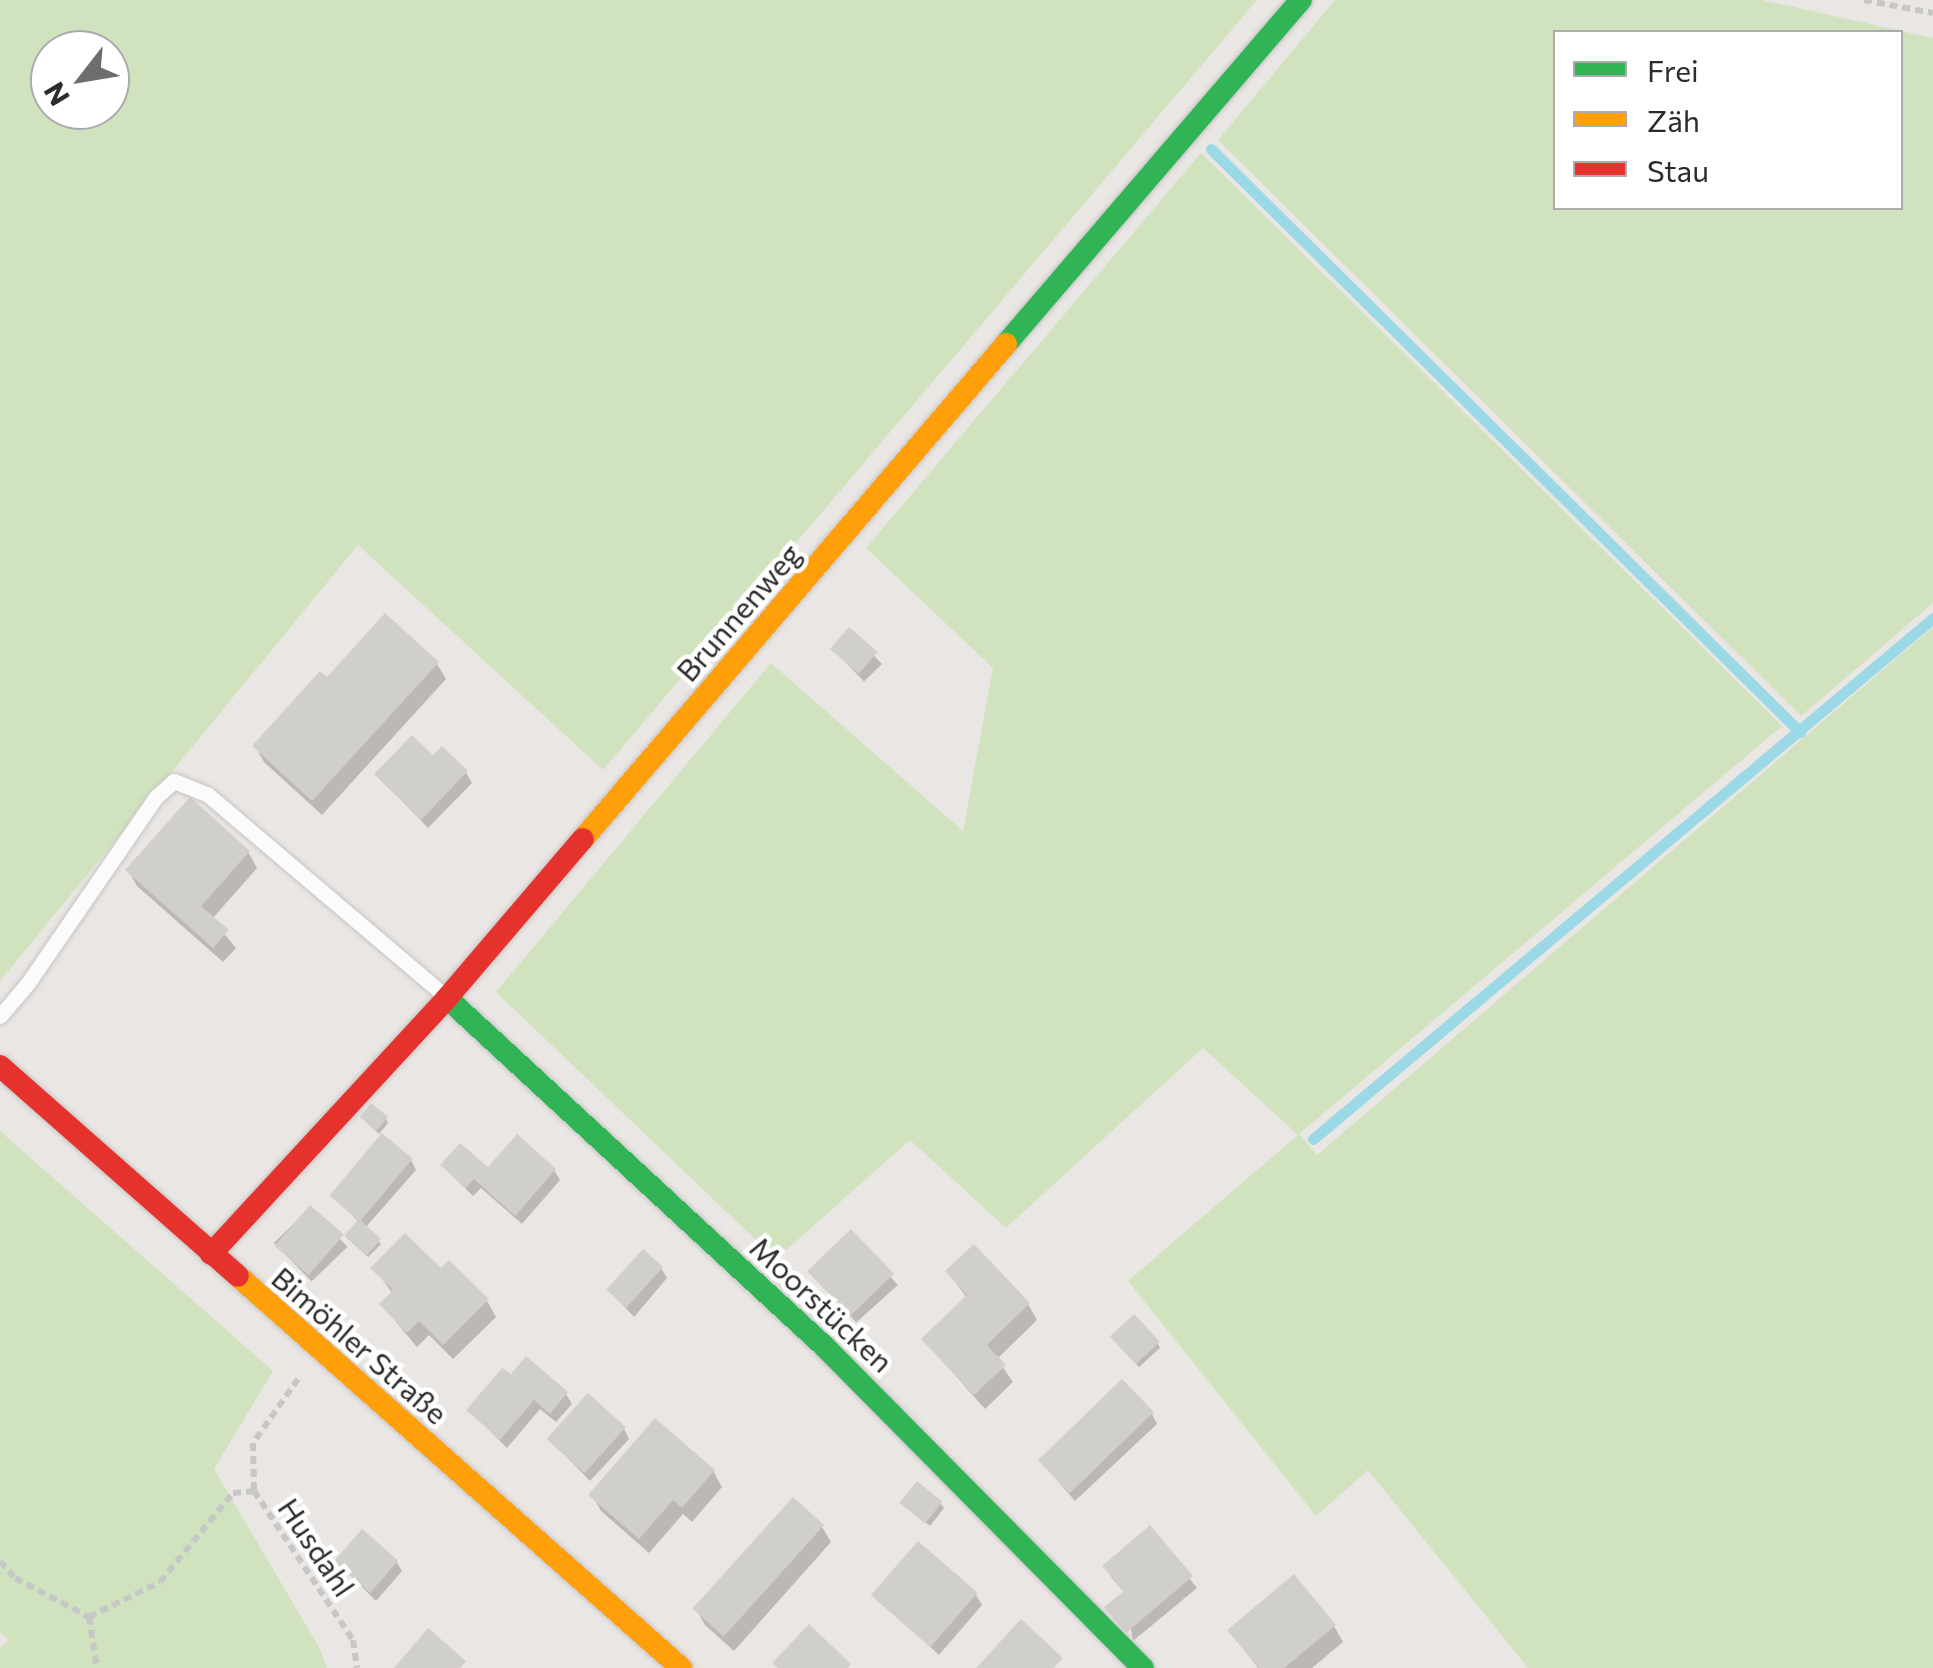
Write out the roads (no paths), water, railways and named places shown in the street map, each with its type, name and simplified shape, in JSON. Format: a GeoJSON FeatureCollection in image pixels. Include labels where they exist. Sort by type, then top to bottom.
{"type":"FeatureCollection","features":[{"type":"Feature","properties":{"kind":"street","name":"Brunnenweg"},"geometry":{"type":"LineString","coordinates":[[212,1254],[447,998],[1301,0]]}},
{"type":"Feature","properties":{"kind":"street","name":"Moorstücken"},"geometry":{"type":"LineString","coordinates":[[447,998],[825,1347],[992,1510],[1143,1668]]}},
{"type":"Feature","properties":{"kind":"street","name":"Bimöhler Straße"},"geometry":{"type":"LineString","coordinates":[[0,1066],[681,1668]]}},
{"type":"Feature","properties":{"kind":"lane"},"geometry":{"type":"LineString","coordinates":[[0,1016],[28,983],[156,797],[174,782],[207,794],[447,998]]}},
{"type":"Feature","properties":{"kind":"waterway"},"geometry":{"type":"LineString","coordinates":[[1211,149],[1800,732]]}},
{"type":"Feature","properties":{"kind":"waterway"},"geometry":{"type":"LineString","coordinates":[[1313,1139],[1933,618]]}}]}
